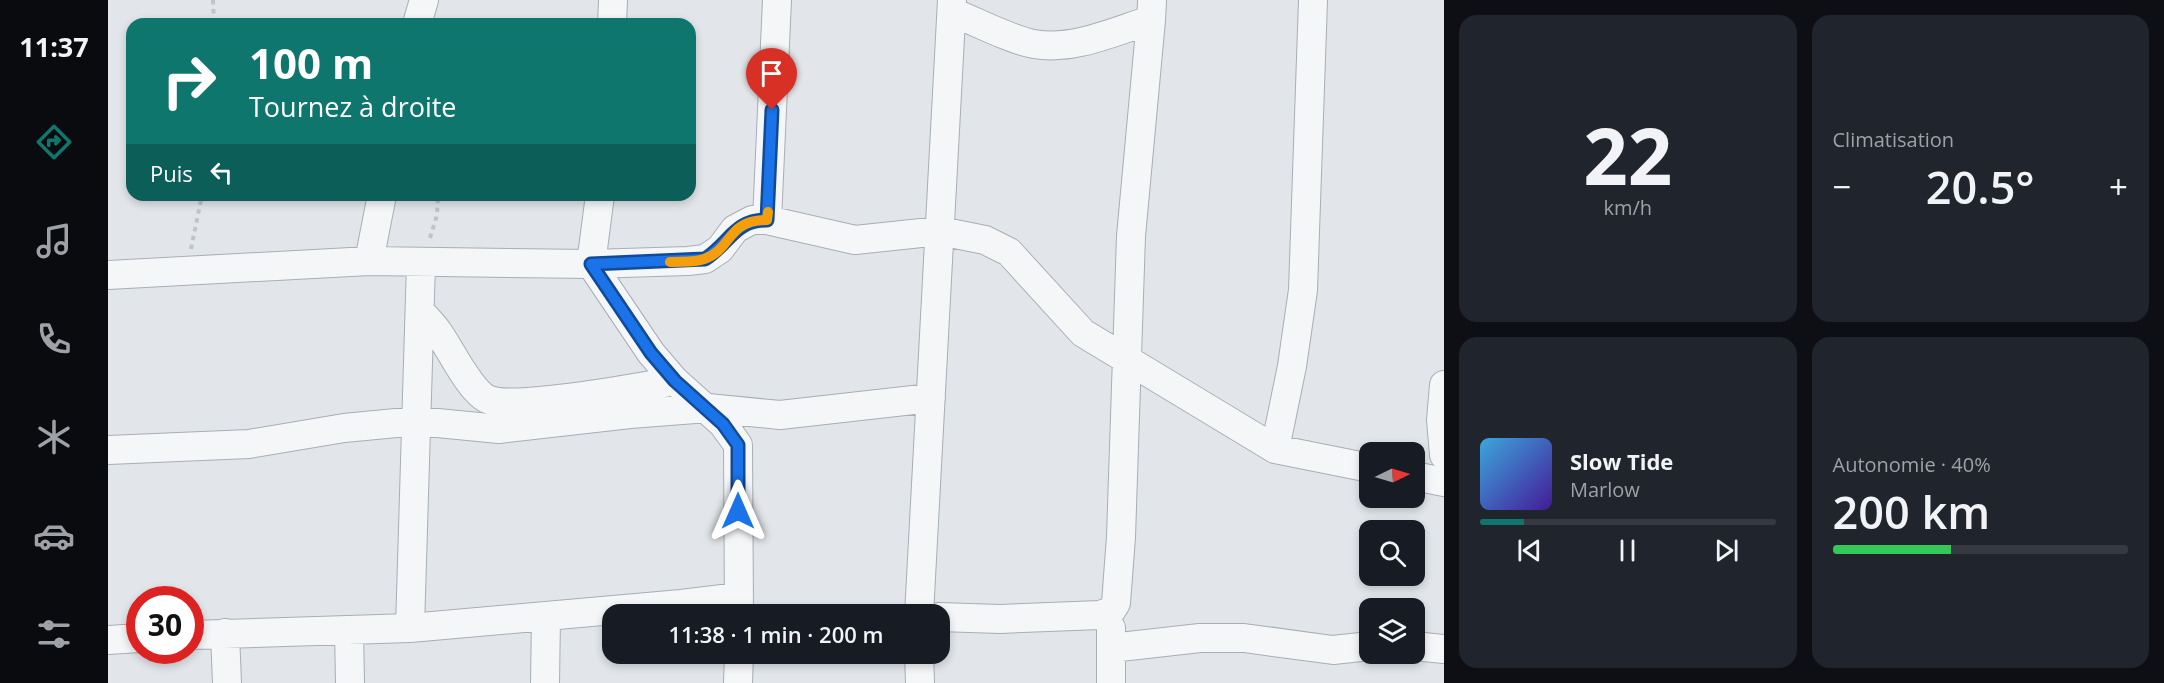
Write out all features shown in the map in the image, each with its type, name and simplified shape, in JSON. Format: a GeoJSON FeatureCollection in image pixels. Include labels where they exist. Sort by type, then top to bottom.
{"type":"FeatureCollection","features":[{"type":"Feature","properties":{"kind":"street"},"geometry":{"type":"LineString","coordinates":[[419,18],[424,0]]}},
{"type":"Feature","properties":{"kind":"street"},"geometry":{"type":"LineString","coordinates":[[612,18],[613,0]]}},
{"type":"Feature","properties":{"kind":"street"},"geometry":{"type":"LineString","coordinates":[[767,220],[777,0]]}},
{"type":"Feature","properties":{"kind":"street"},"geometry":{"type":"LineString","coordinates":[[1275,449],[1303,290],[1313,0]]}},
{"type":"Feature","properties":{"kind":"street"},"geometry":{"type":"LineString","coordinates":[[920,604],[952,6],[1034,44],[1081,42],[1152,10],[1131,236],[1121,537],[1116,603],[1111,611],[1111,683]]}},
{"type":"Feature","properties":{"kind":"street"},"geometry":{"type":"LineString","coordinates":[[369,261],[381,201]]}},
{"type":"Feature","properties":{"kind":"street"},"geometry":{"type":"LineString","coordinates":[[599,201],[591,264],[651,353],[675,381],[708,408],[738,445],[739,604]]}},
{"type":"Feature","properties":{"kind":"street"},"geometry":{"type":"LineString","coordinates":[[108,275],[369,261],[591,264],[705,259],[720,249],[735,229],[752,220],[767,220],[855,240],[940,231],[985,240],[1009,252],[1083,333],[1275,449],[1359,466]]}},
{"type":"Feature","properties":{"kind":"street"},"geometry":{"type":"LineString","coordinates":[[410,628],[422,263]]}},
{"type":"Feature","properties":{"kind":"street"},"geometry":{"type":"LineString","coordinates":[[420,311],[438,330],[477,391],[487,399],[501,402],[580,397],[675,381]]}},
{"type":"Feature","properties":{"kind":"street"},"geometry":{"type":"LineString","coordinates":[[1444,385],[1441,420],[1444,455]]}},
{"type":"Feature","properties":{"kind":"street"},"geometry":{"type":"LineString","coordinates":[[108,450],[249,444],[344,428],[417,421],[499,429],[630,414],[708,408],[780,415],[931,398]]}},
{"type":"Feature","properties":{"kind":"street"},"geometry":{"type":"LineString","coordinates":[[1425,478],[1444,482]]}},
{"type":"Feature","properties":{"kind":"street"},"geometry":{"type":"LineString","coordinates":[[950,617],[1100,615],[1111,611]]}},
{"type":"Feature","properties":{"kind":"street"},"geometry":{"type":"LineString","coordinates":[[204,634],[410,628],[602,614]]}},
{"type":"Feature","properties":{"kind":"street"},"geometry":{"type":"LineString","coordinates":[[545,683],[546,617]]}},
{"type":"Feature","properties":{"kind":"street"},"geometry":{"type":"LineString","coordinates":[[349,630],[351,683]]}},
{"type":"Feature","properties":{"kind":"street"},"geometry":{"type":"LineString","coordinates":[[225,633],[227,683]]}},
{"type":"Feature","properties":{"kind":"street"},"geometry":{"type":"LineString","coordinates":[[1111,648],[1200,638],[1244,638],[1333,650],[1359,647]]}},
{"type":"Feature","properties":{"kind":"street"},"geometry":{"type":"LineString","coordinates":[[108,640],[126,639]]}},
{"type":"Feature","properties":{"kind":"street"},"geometry":{"type":"LineString","coordinates":[[1425,647],[1444,649]]}},
{"type":"Feature","properties":{"kind":"street"},"geometry":{"type":"LineString","coordinates":[[738,683],[739,664]]}},
{"type":"Feature","properties":{"kind":"street"},"geometry":{"type":"LineString","coordinates":[[919,664],[920,683]]}},
{"type":"Feature","properties":{"kind":"path"},"geometry":{"type":"LineString","coordinates":[[213,0],[214,18]]}},
{"type":"Feature","properties":{"kind":"path"},"geometry":{"type":"LineString","coordinates":[[186,270],[201,201]]}},
{"type":"Feature","properties":{"kind":"path"},"geometry":{"type":"LineString","coordinates":[[422,263],[437,215],[438,201]]}},
{"type":"Feature","properties":{"kind":"slow traffic"},"geometry":{"type":"LineString","coordinates":[[670,262],[705,259],[720,249],[735,229],[752,220],[767,220],[768,212]]}},
{"type":"Feature","properties":{"kind":"route"},"geometry":{"type":"LineString","coordinates":[[738,511],[738,445],[708,408],[675,381],[651,353],[591,264],[705,259],[720,249],[735,229],[752,220],[767,220],[772,110]]}}]}
